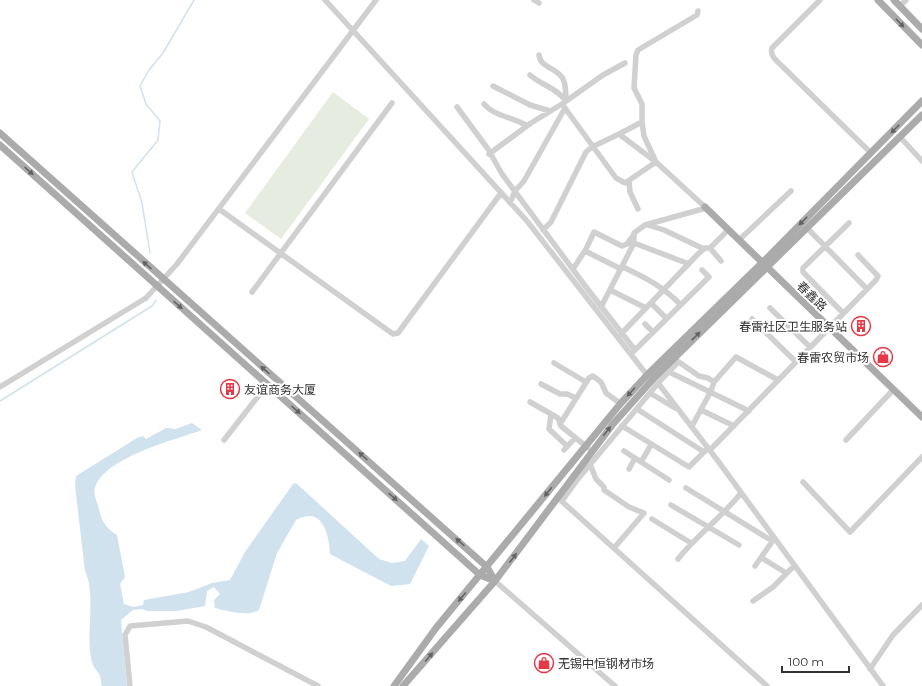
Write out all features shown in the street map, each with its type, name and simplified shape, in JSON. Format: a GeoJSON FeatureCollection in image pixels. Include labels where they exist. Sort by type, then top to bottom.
{"type":"FeatureCollection","features":[{"type":"Feature","properties":{"kind":"main road"},"geometry":{"type":"LineString","coordinates":[[878,0],[922,45]]}},
{"type":"Feature","properties":{"kind":"main road"},"geometry":{"type":"LineString","coordinates":[[894,0],[922,29]]}},
{"type":"Feature","properties":{"kind":"main road"},"geometry":{"type":"LineString","coordinates":[[403,686],[495,581],[560,499],[593,455],[613,424],[676,360],[871,153],[922,102]]}},
{"type":"Feature","properties":{"kind":"main road"},"geometry":{"type":"LineString","coordinates":[[394,686],[436,628],[621,404],[647,375],[807,228],[922,115]]}},
{"type":"Feature","properties":{"kind":"main road"},"geometry":{"type":"LineString","coordinates":[[0,133],[487,567],[495,581]]}},
{"type":"Feature","properties":{"kind":"main road"},"geometry":{"type":"LineString","coordinates":[[0,145],[480,575],[495,581]]}},
{"type":"Feature","properties":{"kind":"main road","name":"春鑫路"},"geometry":{"type":"LineString","coordinates":[[706,208],[765,265],[772,276],[922,417]]}},
{"type":"Feature","properties":{"kind":"main road","name":"春鑫路"},"geometry":{"type":"LineString","coordinates":[[893,391],[922,422]]}},
{"type":"Feature","properties":{"kind":"street"},"geometry":{"type":"LineString","coordinates":[[325,0],[527,221],[633,352]]}},
{"type":"Feature","properties":{"kind":"street"},"geometry":{"type":"LineString","coordinates":[[0,387],[146,298],[177,264],[376,0]]}},
{"type":"Feature","properties":{"kind":"street"},"geometry":{"type":"LineString","coordinates":[[820,0],[772,48],[772,56],[871,153]]}},
{"type":"Feature","properties":{"kind":"street"},"geometry":{"type":"LineString","coordinates":[[900,6],[906,0]]}},
{"type":"Feature","properties":{"kind":"street"},"geometry":{"type":"LineString","coordinates":[[656,162],[644,136],[642,104],[634,88],[636,53],[638,50],[697,15],[698,11]]}},
{"type":"Feature","properties":{"kind":"street"},"geometry":{"type":"LineString","coordinates":[[510,203],[515,191],[524,181],[564,105],[563,78],[558,71],[542,63],[538,55]]}},
{"type":"Feature","properties":{"kind":"street"},"geometry":{"type":"LineString","coordinates":[[489,154],[527,126],[550,111],[564,105],[603,75],[625,63]]}},
{"type":"Feature","properties":{"kind":"street"},"geometry":{"type":"LineString","coordinates":[[530,75],[536,81],[560,94],[564,105],[616,178],[625,183],[656,162]]}},
{"type":"Feature","properties":{"kind":"street"},"geometry":{"type":"LineString","coordinates":[[493,86],[530,105],[550,111]]}},
{"type":"Feature","properties":{"kind":"street"},"geometry":{"type":"LineString","coordinates":[[252,292],[392,103]]}},
{"type":"Feature","properties":{"kind":"street"},"geometry":{"type":"LineString","coordinates":[[484,104],[504,118],[517,120],[527,126]]}},
{"type":"Feature","properties":{"kind":"street"},"geometry":{"type":"LineString","coordinates":[[457,107],[543,230],[621,334],[647,375]]}},
{"type":"Feature","properties":{"kind":"street"},"geometry":{"type":"LineString","coordinates":[[543,230],[551,222],[586,152],[592,146],[642,122]]}},
{"type":"Feature","properties":{"kind":"street"},"geometry":{"type":"LineString","coordinates":[[573,269],[585,251],[594,232],[622,246],[627,244],[634,233],[648,225],[706,208],[656,162],[619,134]]}},
{"type":"Feature","properties":{"kind":"street"},"geometry":{"type":"LineString","coordinates":[[900,137],[922,161]]}},
{"type":"Feature","properties":{"kind":"street"},"geometry":{"type":"LineString","coordinates":[[629,181],[630,192],[638,209]]}},
{"type":"Feature","properties":{"kind":"street"},"geometry":{"type":"LineString","coordinates":[[739,240],[791,192]]}},
{"type":"Feature","properties":{"kind":"street"},"geometry":{"type":"LineString","coordinates":[[219,209],[394,334],[398,333],[501,193]]}},
{"type":"Feature","properties":{"kind":"street"},"geometry":{"type":"LineString","coordinates":[[843,313],[803,272],[803,268],[849,223]]}},
{"type":"Feature","properties":{"kind":"street"},"geometry":{"type":"LineString","coordinates":[[648,225],[664,230],[707,249],[721,261]]}},
{"type":"Feature","properties":{"kind":"street"},"geometry":{"type":"LineString","coordinates":[[807,228],[824,247],[867,289]]}},
{"type":"Feature","properties":{"kind":"street"},"geometry":{"type":"LineString","coordinates":[[621,334],[689,264],[728,230]]}},
{"type":"Feature","properties":{"kind":"street"},"geometry":{"type":"LineString","coordinates":[[601,307],[634,243],[633,236]]}},
{"type":"Feature","properties":{"kind":"street"},"geometry":{"type":"LineString","coordinates":[[634,243],[689,264]]}},
{"type":"Feature","properties":{"kind":"street"},"geometry":{"type":"LineString","coordinates":[[585,251],[650,280],[665,289],[680,304]]}},
{"type":"Feature","properties":{"kind":"street"},"geometry":{"type":"LineString","coordinates":[[622,426],[689,467],[734,426],[878,276],[858,254]]}},
{"type":"Feature","properties":{"kind":"street"},"geometry":{"type":"LineString","coordinates":[[633,352],[709,277],[702,270]]}},
{"type":"Feature","properties":{"kind":"street"},"geometry":{"type":"LineString","coordinates":[[610,290],[646,308]]}},
{"type":"Feature","properties":{"kind":"street"},"geometry":{"type":"LineString","coordinates":[[651,303],[666,318]]}},
{"type":"Feature","properties":{"kind":"street"},"geometry":{"type":"LineString","coordinates":[[770,308],[810,348]]}},
{"type":"Feature","properties":{"kind":"street"},"geometry":{"type":"LineString","coordinates":[[752,318],[796,362]]}},
{"type":"Feature","properties":{"kind":"street"},"geometry":{"type":"LineString","coordinates":[[645,324],[653,332]]}},
{"type":"Feature","properties":{"kind":"street"},"geometry":{"type":"LineString","coordinates":[[692,426],[711,391],[714,382],[736,357],[778,380]]}},
{"type":"Feature","properties":{"kind":"street"},"geometry":{"type":"LineString","coordinates":[[714,382],[708,378],[699,376],[676,360],[669,372],[637,409],[593,455],[590,464],[560,499],[767,686]]}},
{"type":"Feature","properties":{"kind":"street"},"geometry":{"type":"LineString","coordinates":[[554,363],[586,382]]}},
{"type":"Feature","properties":{"kind":"street"},"geometry":{"type":"LineString","coordinates":[[669,372],[749,410]]}},
{"type":"Feature","properties":{"kind":"street"},"geometry":{"type":"LineString","coordinates":[[560,424],[591,376],[595,376],[601,382],[606,393],[621,404]]}},
{"type":"Feature","properties":{"kind":"street"},"geometry":{"type":"LineString","coordinates":[[658,383],[692,426],[708,450],[883,686]]}},
{"type":"Feature","properties":{"kind":"street"},"geometry":{"type":"LineString","coordinates":[[541,384],[560,394],[567,394],[576,398]]}},
{"type":"Feature","properties":{"kind":"street"},"geometry":{"type":"LineString","coordinates":[[224,440],[268,385]]}},
{"type":"Feature","properties":{"kind":"street"},"geometry":{"type":"LineString","coordinates":[[846,440],[893,391]]}},
{"type":"Feature","properties":{"kind":"street"},"geometry":{"type":"LineString","coordinates":[[650,393],[679,410]]}},
{"type":"Feature","properties":{"kind":"street"},"geometry":{"type":"LineString","coordinates":[[530,402],[558,418],[560,424],[586,446],[593,455]]}},
{"type":"Feature","properties":{"kind":"street"},"geometry":{"type":"LineString","coordinates":[[637,409],[708,450]]}},
{"type":"Feature","properties":{"kind":"street"},"geometry":{"type":"LineString","coordinates":[[701,410],[734,426]]}},
{"type":"Feature","properties":{"kind":"street"},"geometry":{"type":"LineString","coordinates":[[551,414],[549,429],[566,448],[575,438]]}},
{"type":"Feature","properties":{"kind":"street"},"geometry":{"type":"LineString","coordinates":[[641,462],[651,445]]}},
{"type":"Feature","properties":{"kind":"street"},"geometry":{"type":"LineString","coordinates":[[624,451],[669,480]]}},
{"type":"Feature","properties":{"kind":"street"},"geometry":{"type":"LineString","coordinates":[[803,482],[850,532],[922,457]]}},
{"type":"Feature","properties":{"kind":"street"},"geometry":{"type":"LineString","coordinates":[[629,469],[635,458]]}},
{"type":"Feature","properties":{"kind":"street"},"geometry":{"type":"LineString","coordinates":[[590,464],[596,479],[604,487],[604,490],[629,506],[644,513],[614,548]]}},
{"type":"Feature","properties":{"kind":"street"},"geometry":{"type":"LineString","coordinates":[[686,488],[769,539],[774,539]]}},
{"type":"Feature","properties":{"kind":"street"},"geometry":{"type":"LineString","coordinates":[[678,559],[691,543],[741,493]]}},
{"type":"Feature","properties":{"kind":"street"},"geometry":{"type":"LineString","coordinates":[[671,505],[739,545]]}},
{"type":"Feature","properties":{"kind":"street"},"geometry":{"type":"LineString","coordinates":[[652,519],[691,543]]}},
{"type":"Feature","properties":{"kind":"street"},"geometry":{"type":"LineString","coordinates":[[755,566],[774,539]]}},
{"type":"Feature","properties":{"kind":"street"},"geometry":{"type":"LineString","coordinates":[[762,558],[786,573]]}},
{"type":"Feature","properties":{"kind":"street"},"geometry":{"type":"LineString","coordinates":[[753,601],[773,587],[794,566]]}},
{"type":"Feature","properties":{"kind":"street"},"geometry":{"type":"LineString","coordinates":[[495,581],[615,686]]}},
{"type":"Feature","properties":{"kind":"street"},"geometry":{"type":"LineString","coordinates":[[870,668],[893,635],[922,605]]}},
{"type":"Feature","properties":{"kind":"street"},"geometry":{"type":"LineString","coordinates":[[130,686],[125,636],[130,626],[188,621],[206,627],[318,686]]}},
{"type":"Feature","properties":{"kind":"shaded area"},"geometry":{"type":"Polygon","coordinates":[[[333,92],[369,119],[281,239],[245,213],[333,92]]]}},
{"type":"Feature","properties":{"kind":"water"},"geometry":{"type":"Polygon","coordinates":[[[192,423],[202,430],[126,458],[102,476],[95,487],[95,496],[102,519],[106,526],[117,535],[125,577],[120,584],[124,604],[133,607],[143,605],[144,600],[189,592],[212,583],[230,580],[245,552],[293,484],[296,483],[379,559],[392,563],[405,561],[421,539],[429,546],[410,584],[391,586],[330,554],[328,539],[323,524],[313,516],[305,516],[296,520],[277,553],[259,610],[243,613],[215,608],[214,600],[220,594],[214,587],[207,591],[205,606],[176,611],[147,611],[142,609],[133,610],[121,620],[127,686],[102,686],[100,675],[93,665],[91,658],[90,590],[85,571],[75,486],[76,476],[137,438],[143,436],[146,439],[166,428],[176,429],[192,423]]]}},
{"type":"Feature","properties":{"kind":"waterway"},"geometry":{"type":"LineString","coordinates":[[150,253],[142,203],[132,172],[158,140],[160,121],[146,104],[140,86],[149,70],[163,53],[194,0]]}},
{"type":"Feature","properties":{"kind":"waterway"},"geometry":{"type":"LineString","coordinates":[[0,401],[152,306],[156,300]]}},
{"type":"Feature","properties":{"kind":"place","name":"春雷社区卫生服务站"},"geometry":{"type":"Point","coordinates":[861,326]}},
{"type":"Feature","properties":{"kind":"place","name":"春雷农贸市场"},"geometry":{"type":"Point","coordinates":[883,357]}},
{"type":"Feature","properties":{"kind":"place","name":"友谊商务大厦"},"geometry":{"type":"Point","coordinates":[230,389]}},
{"type":"Feature","properties":{"kind":"place","name":"无锡中恒钢材市场"},"geometry":{"type":"Point","coordinates":[544,663]}}]}
